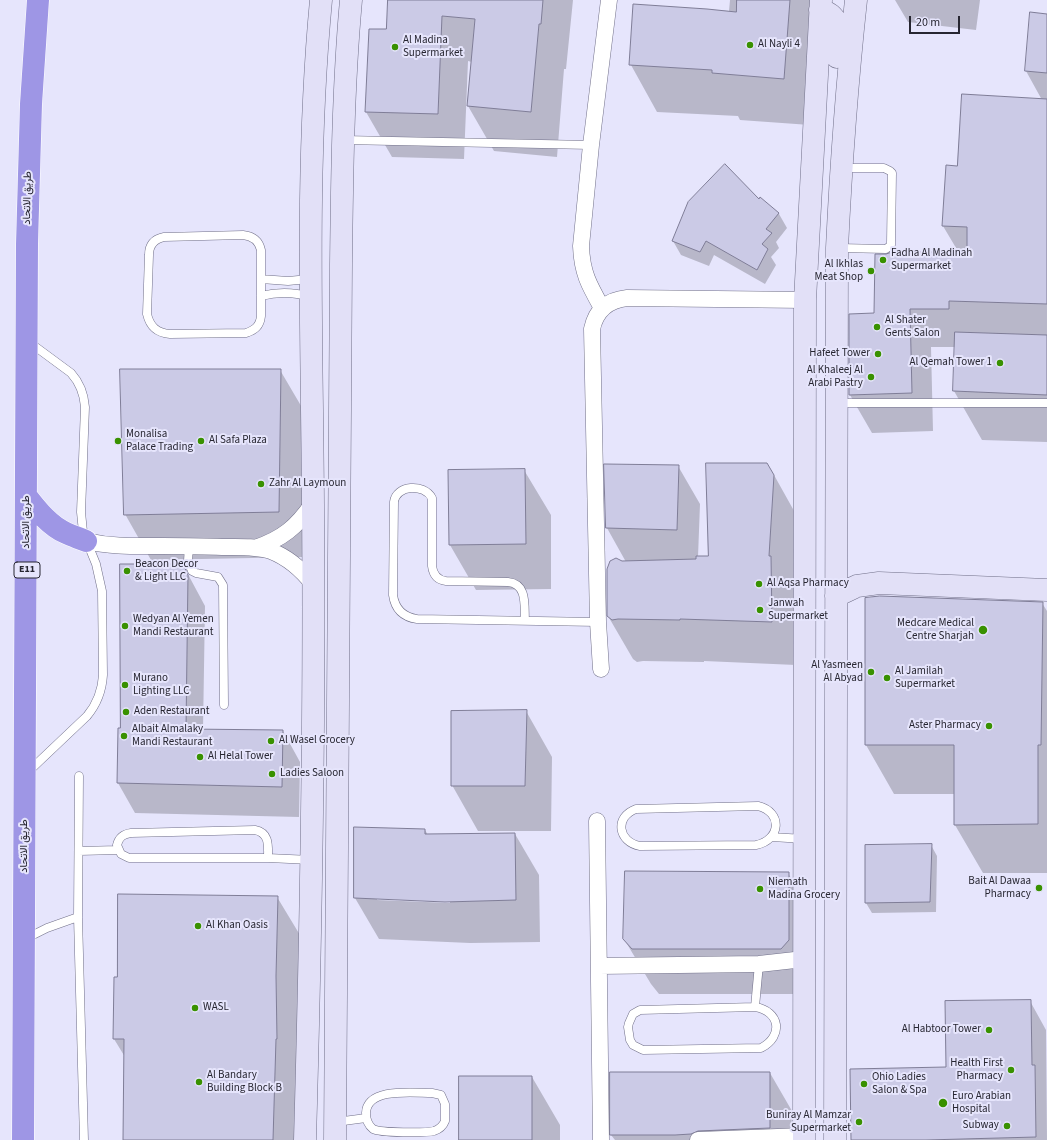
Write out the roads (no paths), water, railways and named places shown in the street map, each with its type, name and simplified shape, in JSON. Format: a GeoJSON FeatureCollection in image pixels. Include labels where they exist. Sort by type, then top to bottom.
{"type":"FeatureCollection","features":[{"type":"Feature","properties":{"kind":"highway","name":"طريق الاتحاد"},"geometry":{"type":"LineString","coordinates":[[23,1140],[29,166],[31,96],[38,0]]}},
{"type":"Feature","properties":{"kind":"highway"},"geometry":{"type":"LineString","coordinates":[[27,497],[38,511],[51,523],[65,533],[86,541]]}},
{"type":"Feature","properties":{"kind":"street"},"geometry":{"type":"LineString","coordinates":[[305,1140],[312,860],[313,503],[310,288],[313,110],[321,0]]}},
{"type":"Feature","properties":{"kind":"street"},"geometry":{"type":"LineString","coordinates":[[335,1131],[342,140],[351,0]]}},
{"type":"Feature","properties":{"kind":"street"},"geometry":{"type":"LineString","coordinates":[[602,308],[590,287],[585,274],[581,246],[591,145],[609,0]]}},
{"type":"Feature","properties":{"kind":"street"},"geometry":{"type":"LineString","coordinates":[[835,1140],[837,248],[840,168],[856,0]]}},
{"type":"Feature","properties":{"kind":"street"},"geometry":{"type":"LineString","coordinates":[[820,5],[836,22],[838,32],[837,72],[839,77],[847,85]]}},
{"type":"Feature","properties":{"kind":"street"},"geometry":{"type":"LineString","coordinates":[[698,1140],[804,1138],[805,300],[820,5]]}},
{"type":"Feature","properties":{"kind":"street"},"geometry":{"type":"LineString","coordinates":[[601,669],[598,622],[592,329],[594,321],[602,308],[609,302],[627,298],[805,300]]}},
{"type":"Feature","properties":{"kind":"street"},"geometry":{"type":"LineString","coordinates":[[255,548],[284,536],[305,515],[313,503]]}},
{"type":"Feature","properties":{"kind":"street"},"geometry":{"type":"LineString","coordinates":[[86,541],[115,546],[255,548],[270,551],[283,557],[305,573],[313,584]]}},
{"type":"Feature","properties":{"kind":"street"},"geometry":{"type":"LineString","coordinates":[[836,596],[857,586],[879,583],[1047,590]]}},
{"type":"Feature","properties":{"kind":"street"},"geometry":{"type":"LineString","coordinates":[[597,821],[601,1140]]}},
{"type":"Feature","properties":{"kind":"street"},"geometry":{"type":"LineString","coordinates":[[599,966],[759,964],[804,959]]}},
{"type":"Feature","properties":{"kind":"lane"},"geometry":{"type":"LineString","coordinates":[[342,140],[591,145]]}},
{"type":"Feature","properties":{"kind":"lane"},"geometry":{"type":"LineString","coordinates":[[837,248],[886,249],[891,246],[892,176],[890,171],[884,168],[840,168]]}},
{"type":"Feature","properties":{"kind":"lane"},"geometry":{"type":"LineString","coordinates":[[244,236],[253,238],[260,245],[261,250],[261,279],[260,321],[255,329],[246,333],[163,334],[152,327],[148,321],[149,250],[151,245],[159,238],[244,236]]}},
{"type":"Feature","properties":{"kind":"lane"},"geometry":{"type":"LineString","coordinates":[[261,279],[288,281],[310,288]]}},
{"type":"Feature","properties":{"kind":"lane"},"geometry":{"type":"LineString","coordinates":[[261,296],[279,293],[301,295],[310,288]]}},
{"type":"Feature","properties":{"kind":"lane"},"geometry":{"type":"LineString","coordinates":[[25,774],[94,708],[102,687],[104,676],[102,591],[96,564],[83,532],[80,503],[84,407],[83,392],[76,378],[71,373],[28,341]]}},
{"type":"Feature","properties":{"kind":"lane"},"geometry":{"type":"LineString","coordinates":[[836,403],[1047,403]]}},
{"type":"Feature","properties":{"kind":"lane"},"geometry":{"type":"LineString","coordinates":[[525,621],[523,592],[518,584],[508,582],[446,581],[438,578],[432,570],[432,498],[430,494],[422,489],[404,489],[396,495],[394,502],[393,594],[396,606],[400,612],[417,619],[525,621],[598,622]]}},
{"type":"Feature","properties":{"kind":"lane"},"geometry":{"type":"LineString","coordinates":[[188,546],[188,561],[192,571],[196,573],[214,575],[218,577],[224,585],[224,706]]}},
{"type":"Feature","properties":{"kind":"lane"},"geometry":{"type":"LineString","coordinates":[[79,776],[78,917],[84,1140]]}},
{"type":"Feature","properties":{"kind":"lane"},"geometry":{"type":"LineString","coordinates":[[772,837],[776,824],[774,817],[770,812],[758,806],[636,809],[627,813],[624,817],[622,827],[622,833],[625,838],[634,845],[640,846],[756,845],[762,844],[772,837],[805,839]]}},
{"type":"Feature","properties":{"kind":"lane"},"geometry":{"type":"LineString","coordinates":[[268,858],[267,837],[255,830],[126,834],[119,840],[117,845],[118,850],[124,857],[129,858],[268,858],[312,860]]}},
{"type":"Feature","properties":{"kind":"lane"},"geometry":{"type":"LineString","coordinates":[[79,851],[118,850]]}},
{"type":"Feature","properties":{"kind":"lane"},"geometry":{"type":"LineString","coordinates":[[25,940],[47,928],[78,917]]}},
{"type":"Feature","properties":{"kind":"lane"},"geometry":{"type":"LineString","coordinates":[[755,1007],[759,964]]}},
{"type":"Feature","properties":{"kind":"lane"},"geometry":{"type":"LineString","coordinates":[[755,1007],[762,1008],[769,1012],[774,1017],[776,1024],[776,1032],[773,1039],[761,1048],[643,1050],[633,1045],[630,1040],[629,1023],[633,1014],[640,1010],[755,1007]]}},
{"type":"Feature","properties":{"kind":"lane"},"geometry":{"type":"LineString","coordinates":[[436,1093],[441,1095],[445,1104],[445,1121],[439,1129],[434,1131],[378,1131],[370,1126],[366,1118],[366,1109],[368,1104],[376,1097],[386,1094],[436,1093]]}},
{"type":"Feature","properties":{"kind":"lane"},"geometry":{"type":"LineString","coordinates":[[335,1131],[366,1118]]}},
{"type":"Feature","properties":{"kind":"place","name":"Al Nayli 4"},"geometry":{"type":"Point","coordinates":[750,45]}},
{"type":"Feature","properties":{"kind":"place","name":"Al Madina Supermarket"},"geometry":{"type":"Point","coordinates":[395,47]}},
{"type":"Feature","properties":{"kind":"place","name":"Fadha Al Madinah Supermarket"},"geometry":{"type":"Point","coordinates":[883,260]}},
{"type":"Feature","properties":{"kind":"place","name":"Al Ikhlas Meat Shop"},"geometry":{"type":"Point","coordinates":[871,271]}},
{"type":"Feature","properties":{"kind":"place","name":"Al Shater Gents Salon"},"geometry":{"type":"Point","coordinates":[877,327]}},
{"type":"Feature","properties":{"kind":"place","name":"Hafeet Tower"},"geometry":{"type":"Point","coordinates":[878,354]}},
{"type":"Feature","properties":{"kind":"place","name":"Al Qemah Tower 1"},"geometry":{"type":"Point","coordinates":[1000,363]}},
{"type":"Feature","properties":{"kind":"place","name":"Al Khaleej Al Arabi Pastry"},"geometry":{"type":"Point","coordinates":[871,377]}},
{"type":"Feature","properties":{"kind":"place","name":"Monalisa Palace Trading"},"geometry":{"type":"Point","coordinates":[118,441]}},
{"type":"Feature","properties":{"kind":"place","name":"Al Safa Plaza"},"geometry":{"type":"Point","coordinates":[201,441]}},
{"type":"Feature","properties":{"kind":"place","name":"Zahr Al Laymoun"},"geometry":{"type":"Point","coordinates":[261,484]}},
{"type":"Feature","properties":{"kind":"place","name":"Beacon Decor & Light LLC"},"geometry":{"type":"Point","coordinates":[127,571]}},
{"type":"Feature","properties":{"kind":"place","name":"Al Aqsa Pharmacy"},"geometry":{"type":"Point","coordinates":[759,584]}},
{"type":"Feature","properties":{"kind":"place","name":"Janwah Supermarket"},"geometry":{"type":"Point","coordinates":[760,610]}},
{"type":"Feature","properties":{"kind":"place","name":"Wedyan Al Yemen Mandi Restaurant"},"geometry":{"type":"Point","coordinates":[125,626]}},
{"type":"Feature","properties":{"kind":"place","name":"Medcare Medical Centre Sharjah"},"geometry":{"type":"Point","coordinates":[983,630]}},
{"type":"Feature","properties":{"kind":"place","name":"Al Yasmeen Al Abyad"},"geometry":{"type":"Point","coordinates":[871,672]}},
{"type":"Feature","properties":{"kind":"place","name":"Al Jamilah Supermarket"},"geometry":{"type":"Point","coordinates":[887,678]}},
{"type":"Feature","properties":{"kind":"place","name":"Murano Lighting LLC"},"geometry":{"type":"Point","coordinates":[125,685]}},
{"type":"Feature","properties":{"kind":"place","name":"Aden Restaurant"},"geometry":{"type":"Point","coordinates":[126,712]}},
{"type":"Feature","properties":{"kind":"place","name":"Aster Pharmacy"},"geometry":{"type":"Point","coordinates":[989,726]}},
{"type":"Feature","properties":{"kind":"place","name":"Albait Almalaky Mandi Restaurant"},"geometry":{"type":"Point","coordinates":[124,736]}},
{"type":"Feature","properties":{"kind":"place","name":"Al Wasel Grocery"},"geometry":{"type":"Point","coordinates":[271,741]}},
{"type":"Feature","properties":{"kind":"place","name":"Al Helal Tower"},"geometry":{"type":"Point","coordinates":[200,757]}},
{"type":"Feature","properties":{"kind":"place","name":"Ladies Saloon"},"geometry":{"type":"Point","coordinates":[272,774]}},
{"type":"Feature","properties":{"kind":"place","name":"Bait Al Dawaa Pharmacy"},"geometry":{"type":"Point","coordinates":[1039,888]}},
{"type":"Feature","properties":{"kind":"place","name":"Niemath Madina Grocery"},"geometry":{"type":"Point","coordinates":[760,889]}},
{"type":"Feature","properties":{"kind":"place","name":"Al Khan Oasis"},"geometry":{"type":"Point","coordinates":[198,926]}},
{"type":"Feature","properties":{"kind":"place","name":"WASL"},"geometry":{"type":"Point","coordinates":[195,1008]}},
{"type":"Feature","properties":{"kind":"place","name":"Al Habtoor Tower"},"geometry":{"type":"Point","coordinates":[989,1030]}},
{"type":"Feature","properties":{"kind":"place","name":"Health First Pharmacy"},"geometry":{"type":"Point","coordinates":[1011,1070]}},
{"type":"Feature","properties":{"kind":"place","name":"Al Bandary Building Block B"},"geometry":{"type":"Point","coordinates":[199,1082]}},
{"type":"Feature","properties":{"kind":"place","name":"Ohio Ladies Salon & Spa"},"geometry":{"type":"Point","coordinates":[864,1084]}},
{"type":"Feature","properties":{"kind":"place","name":"Euro Arabian Hospital"},"geometry":{"type":"Point","coordinates":[943,1103]}},
{"type":"Feature","properties":{"kind":"place","name":"Buniray Al Mamzar Supermarket"},"geometry":{"type":"Point","coordinates":[859,1122]}},
{"type":"Feature","properties":{"kind":"place","name":"Subway"},"geometry":{"type":"Point","coordinates":[1007,1126]}}]}
